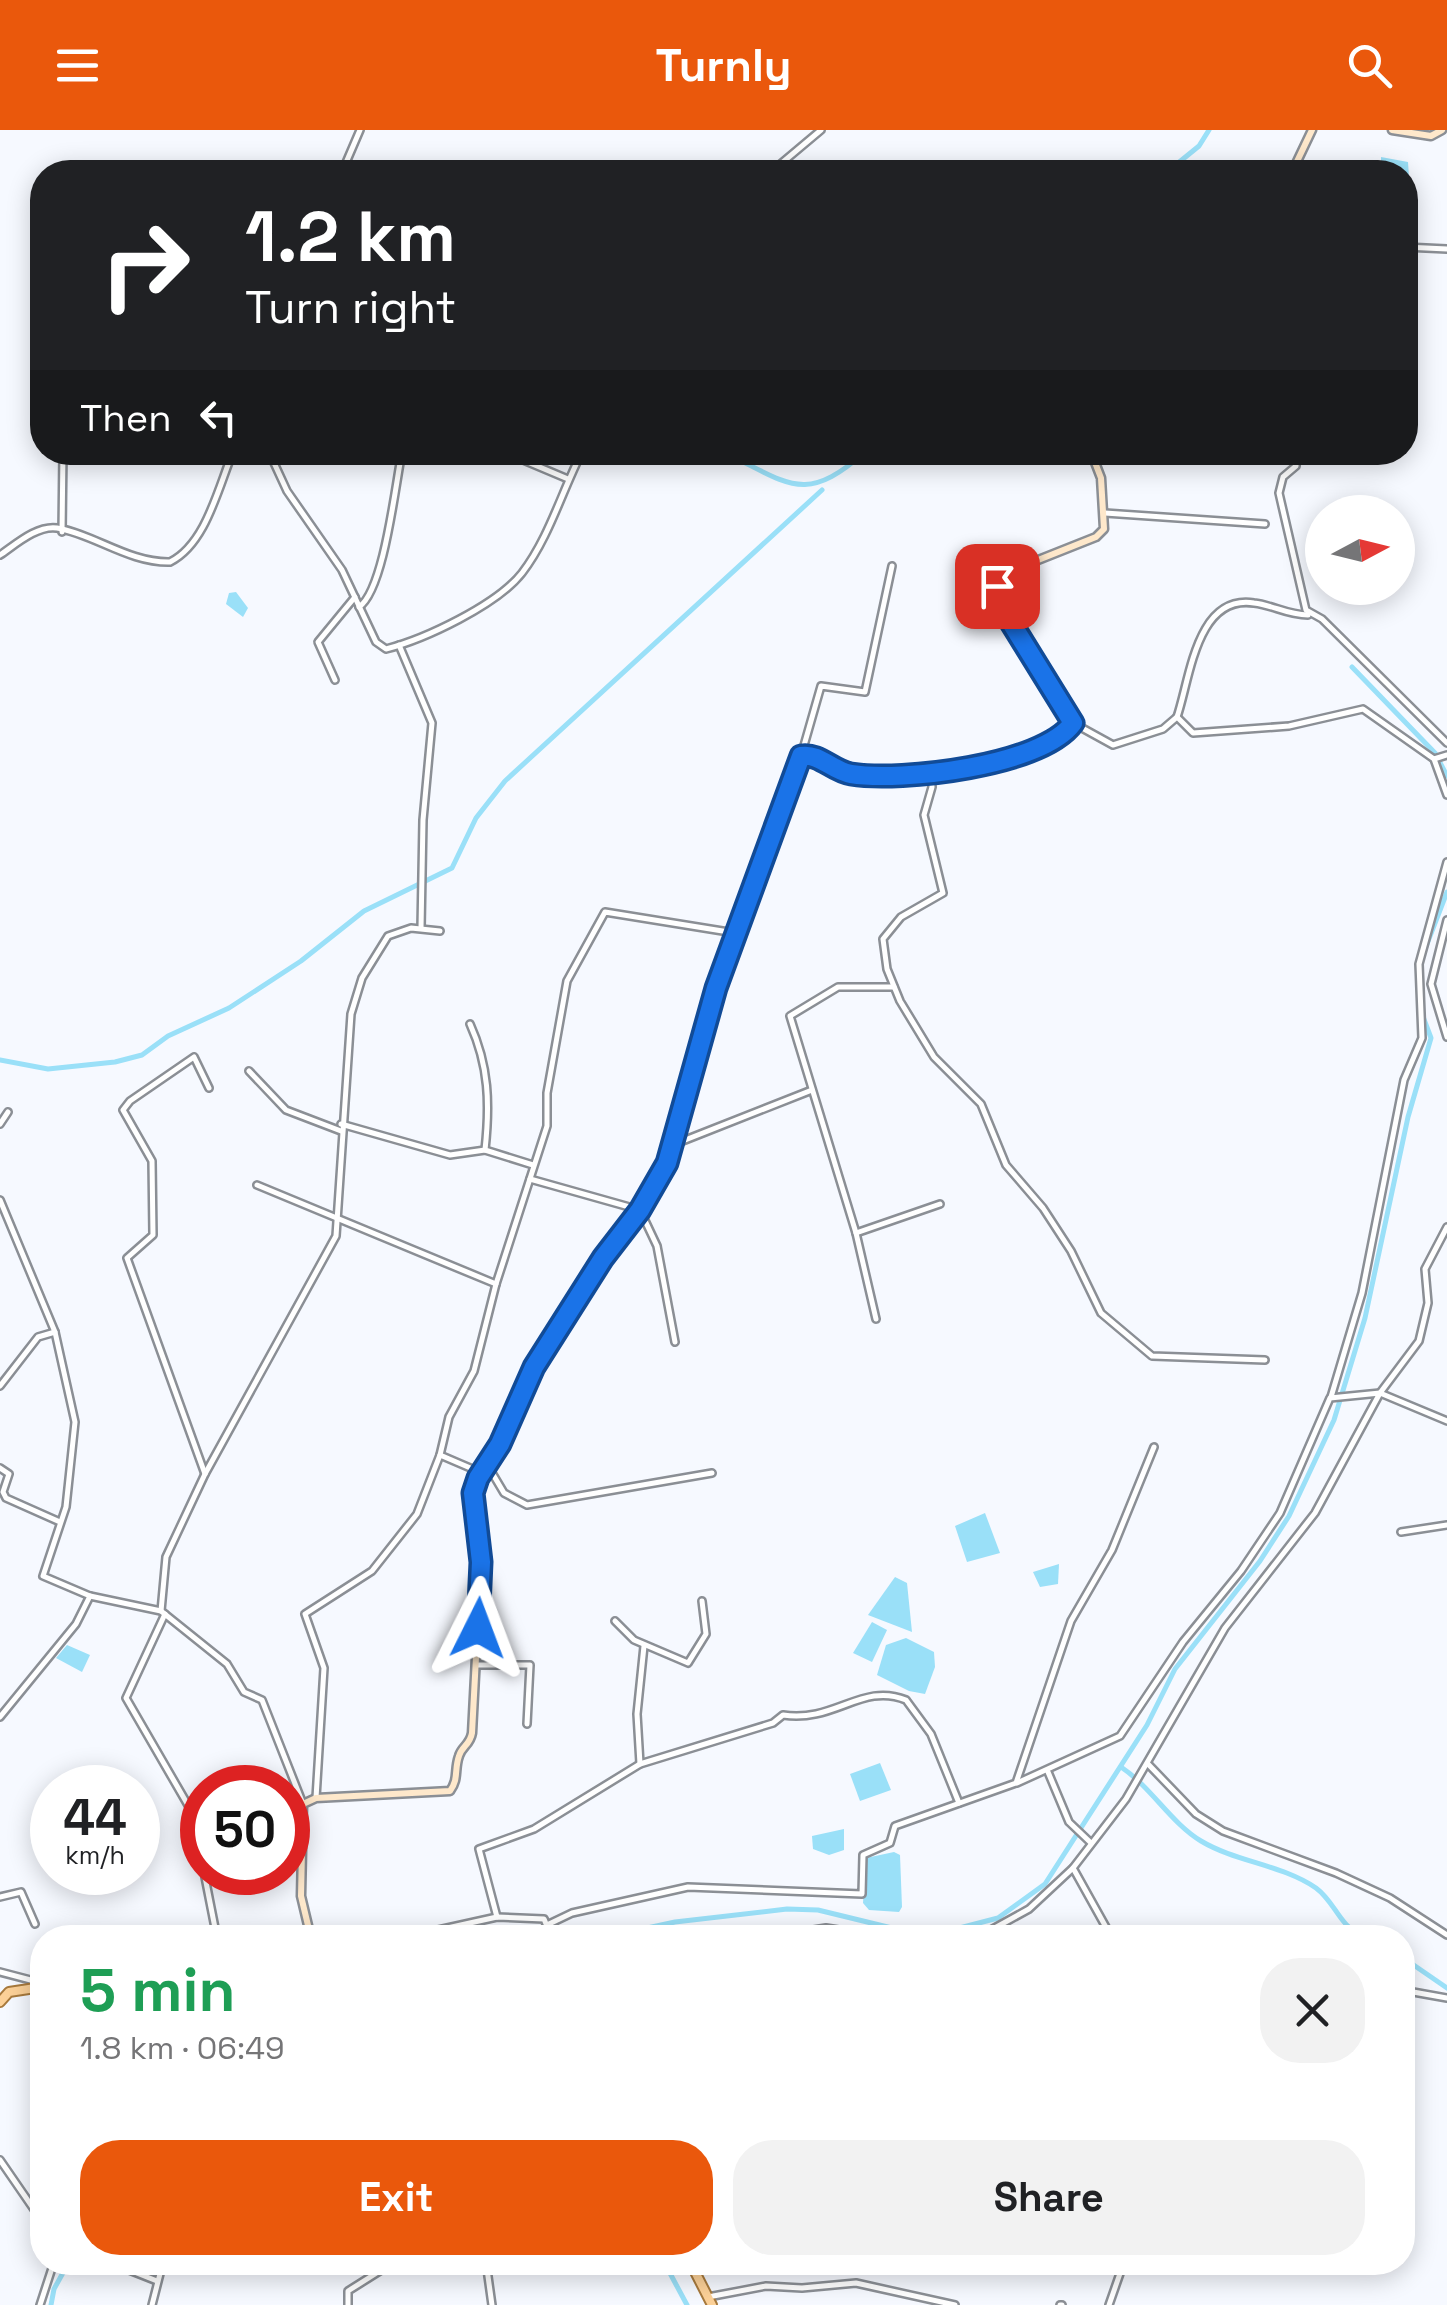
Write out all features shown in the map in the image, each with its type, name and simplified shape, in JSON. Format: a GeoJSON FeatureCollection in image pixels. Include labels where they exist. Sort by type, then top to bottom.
{"type":"FeatureCollection","features":[{"type":"Feature","properties":{"kind":"main road"},"geometry":{"type":"LineString","coordinates":[[1298,160],[1312,130]]}},
{"type":"Feature","properties":{"kind":"main road"},"geometry":{"type":"LineString","coordinates":[[1392,130],[1431,136],[1442,130]]}},
{"type":"Feature","properties":{"kind":"main road"},"geometry":{"type":"LineString","coordinates":[[310,1801],[450,1791],[457,1782],[459,1754],[471,1742],[476,1665],[481,1562],[473,1493],[534,1367],[594,1271],[640,1210],[675,1144],[735,933],[801,756],[814,755],[846,773],[873,776],[930,772],[1012,758],[1039,748],[1073,723],[995,592],[1023,566],[1096,538],[1104,529],[1101,478],[1096,465]]}},
{"type":"Feature","properties":{"kind":"main road"},"geometry":{"type":"LineString","coordinates":[[301,1895],[309,1925]]}},
{"type":"Feature","properties":{"kind":"main road"},"geometry":{"type":"LineString","coordinates":[[0,2002],[9,1992],[30,1988]]}},
{"type":"Feature","properties":{"kind":"main road"},"geometry":{"type":"LineString","coordinates":[[697,2275],[710,2301]]}},
{"type":"Feature","properties":{"kind":"street"},"geometry":{"type":"LineString","coordinates":[[347,160],[360,130]]}},
{"type":"Feature","properties":{"kind":"street"},"geometry":{"type":"LineString","coordinates":[[785,160],[821,130]]}},
{"type":"Feature","properties":{"kind":"street"},"geometry":{"type":"LineString","coordinates":[[1418,247],[1447,248]]}},
{"type":"Feature","properties":{"kind":"street"},"geometry":{"type":"LineString","coordinates":[[62,532],[63,465]]}},
{"type":"Feature","properties":{"kind":"street"},"geometry":{"type":"LineString","coordinates":[[0,555],[29,535],[57,528],[125,554],[162,562],[176,559],[187,552],[202,528],[228,465]]}},
{"type":"Feature","properties":{"kind":"street"},"geometry":{"type":"LineString","coordinates":[[275,465],[288,491],[312,520],[376,642],[386,648],[415,642],[512,583],[537,550],[575,465]]}},
{"type":"Feature","properties":{"kind":"street"},"geometry":{"type":"LineString","coordinates":[[360,607],[369,600],[382,564],[400,465]]}},
{"type":"Feature","properties":{"kind":"street"},"geometry":{"type":"LineString","coordinates":[[535,465],[568,479]]}},
{"type":"Feature","properties":{"kind":"street"},"geometry":{"type":"LineString","coordinates":[[1296,465],[1284,478],[1279,494],[1309,614]]}},
{"type":"Feature","properties":{"kind":"street"},"geometry":{"type":"LineString","coordinates":[[1105,513],[1265,524]]}},
{"type":"Feature","properties":{"kind":"street"},"geometry":{"type":"LineString","coordinates":[[801,756],[821,686],[865,692],[892,566]]}},
{"type":"Feature","properties":{"kind":"street"},"geometry":{"type":"LineString","coordinates":[[336,680],[318,642],[355,598]]}},
{"type":"Feature","properties":{"kind":"street"},"geometry":{"type":"LineString","coordinates":[[1073,723],[1114,745],[1163,729],[1177,717],[1200,636],[1223,610],[1252,602],[1283,614],[1309,614],[1322,619],[1447,743]]}},
{"type":"Feature","properties":{"kind":"street"},"geometry":{"type":"LineString","coordinates":[[399,645],[432,722],[423,820],[421,928]]}},
{"type":"Feature","properties":{"kind":"street"},"geometry":{"type":"LineString","coordinates":[[1177,717],[1193,733],[1217,732],[1289,726],[1363,709],[1440,757],[1447,795]]}},
{"type":"Feature","properties":{"kind":"street"},"geometry":{"type":"LineString","coordinates":[[930,772],[932,787],[924,815],[944,894],[888,929],[884,952],[894,987],[934,1057],[981,1104],[1006,1166],[1043,1208],[1071,1251],[1101,1313],[1152,1356],[1265,1360]]}},
{"type":"Feature","properties":{"kind":"street"},"geometry":{"type":"LineString","coordinates":[[461,1925],[515,1915],[549,1924],[572,1912],[688,1887],[862,1894],[866,1851],[890,1844],[896,1826],[1048,1772],[1120,1736],[1183,1642],[1241,1572],[1280,1513],[1332,1397],[1358,1307],[1404,1080],[1422,1038],[1417,998],[1419,964],[1447,862]]}},
{"type":"Feature","properties":{"kind":"street"},"geometry":{"type":"LineString","coordinates":[[316,1798],[324,1668],[305,1614],[372,1572],[417,1514],[440,1455],[449,1417],[474,1370],[496,1284],[547,1126],[547,1093],[567,981],[604,914],[735,933]]}},
{"type":"Feature","properties":{"kind":"street"},"geometry":{"type":"LineString","coordinates":[[1447,920],[1431,984],[1447,1037]]}},
{"type":"Feature","properties":{"kind":"street"},"geometry":{"type":"LineString","coordinates":[[180,1791],[126,1698],[163,1612],[166,1558],[260,1366],[331,1251],[338,1221],[351,1014],[362,978],[388,936],[421,928],[440,931]]}},
{"type":"Feature","properties":{"kind":"street"},"geometry":{"type":"LineString","coordinates":[[876,1319],[856,1232],[790,1016],[847,985],[894,987]]}},
{"type":"Feature","properties":{"kind":"street"},"geometry":{"type":"LineString","coordinates":[[470,1024],[486,1070],[490,1111],[485,1150]]}},
{"type":"Feature","properties":{"kind":"street"},"geometry":{"type":"LineString","coordinates":[[205,1474],[127,1258],[153,1234],[154,1188],[152,1161],[123,1110],[130,1100],[194,1057],[210,1088]]}},
{"type":"Feature","properties":{"kind":"street"},"geometry":{"type":"LineString","coordinates":[[249,1071],[286,1110],[450,1156],[485,1150],[533,1164]]}},
{"type":"Feature","properties":{"kind":"street"},"geometry":{"type":"LineString","coordinates":[[675,1144],[813,1089]]}},
{"type":"Feature","properties":{"kind":"street"},"geometry":{"type":"LineString","coordinates":[[0,1124],[8,1112]]}},
{"type":"Feature","properties":{"kind":"street"},"geometry":{"type":"LineString","coordinates":[[530,1179],[640,1210],[657,1246],[675,1342]]}},
{"type":"Feature","properties":{"kind":"street"},"geometry":{"type":"LineString","coordinates":[[257,1185],[496,1284]]}},
{"type":"Feature","properties":{"kind":"street"},"geometry":{"type":"LineString","coordinates":[[0,1200],[55,1332],[75,1422],[66,1507],[43,1576],[90,1596],[163,1612],[227,1664],[244,1692],[259,1695],[287,1765]]}},
{"type":"Feature","properties":{"kind":"street"},"geometry":{"type":"LineString","coordinates":[[856,1232],[940,1204]]}},
{"type":"Feature","properties":{"kind":"street"},"geometry":{"type":"LineString","coordinates":[[1000,1925],[1029,1909],[1073,1868],[1147,1766],[1225,1628],[1339,1474],[1380,1393],[1419,1341],[1428,1304],[1424,1269],[1447,1227]]}},
{"type":"Feature","properties":{"kind":"street"},"geometry":{"type":"LineString","coordinates":[[0,1386],[38,1337],[55,1332]]}},
{"type":"Feature","properties":{"kind":"street"},"geometry":{"type":"LineString","coordinates":[[1332,1397],[1380,1393],[1447,1421]]}},
{"type":"Feature","properties":{"kind":"street"},"geometry":{"type":"LineString","coordinates":[[1016,1783],[1071,1621],[1112,1550],[1154,1448]]}},
{"type":"Feature","properties":{"kind":"street"},"geometry":{"type":"LineString","coordinates":[[440,1455],[485,1470],[504,1493],[528,1505],[712,1473]]}},
{"type":"Feature","properties":{"kind":"street"},"geometry":{"type":"LineString","coordinates":[[0,1468],[8,1474],[3,1492],[6,1498],[60,1522]]}},
{"type":"Feature","properties":{"kind":"street"},"geometry":{"type":"LineString","coordinates":[[1401,1532],[1447,1524]]}},
{"type":"Feature","properties":{"kind":"street"},"geometry":{"type":"LineString","coordinates":[[0,1717],[76,1624],[90,1596]]}},
{"type":"Feature","properties":{"kind":"street"},"geometry":{"type":"LineString","coordinates":[[615,1621],[644,1646],[689,1663],[706,1634],[702,1601]]}},
{"type":"Feature","properties":{"kind":"street"},"geometry":{"type":"LineString","coordinates":[[640,1764],[637,1714],[644,1646]]}},
{"type":"Feature","properties":{"kind":"street"},"geometry":{"type":"LineString","coordinates":[[476,1665],[530,1665],[527,1724]]}},
{"type":"Feature","properties":{"kind":"street"},"geometry":{"type":"LineString","coordinates":[[497,1917],[479,1849],[534,1829],[640,1764],[773,1723],[783,1716],[818,1717],[876,1693],[906,1700],[919,1714],[960,1802]]}},
{"type":"Feature","properties":{"kind":"street"},"geometry":{"type":"LineString","coordinates":[[1147,1766],[1208,1822],[1336,1872],[1390,1898],[1447,1935]]}},
{"type":"Feature","properties":{"kind":"street"},"geometry":{"type":"LineString","coordinates":[[1048,1772],[1069,1822],[1090,1842]]}},
{"type":"Feature","properties":{"kind":"street"},"geometry":{"type":"LineString","coordinates":[[1073,1868],[1105,1925]]}},
{"type":"Feature","properties":{"kind":"street"},"geometry":{"type":"LineString","coordinates":[[0,1897],[22,1892],[35,1924]]}},
{"type":"Feature","properties":{"kind":"street"},"geometry":{"type":"LineString","coordinates":[[209,1895],[214,1925]]}},
{"type":"Feature","properties":{"kind":"street"},"geometry":{"type":"LineString","coordinates":[[0,1972],[30,1981]]}},
{"type":"Feature","properties":{"kind":"street"},"geometry":{"type":"LineString","coordinates":[[1415,1992],[1447,1998]]}},
{"type":"Feature","properties":{"kind":"street"},"geometry":{"type":"LineString","coordinates":[[0,2160],[30,2204]]}},
{"type":"Feature","properties":{"kind":"street"},"geometry":{"type":"LineString","coordinates":[[40,2305],[50,2275]]}},
{"type":"Feature","properties":{"kind":"street"},"geometry":{"type":"LineString","coordinates":[[142,2275],[157,2281]]}},
{"type":"Feature","properties":{"kind":"street"},"geometry":{"type":"LineString","coordinates":[[152,2305],[159,2275]]}},
{"type":"Feature","properties":{"kind":"street"},"geometry":{"type":"LineString","coordinates":[[348,2305],[348,2291],[373,2275]]}},
{"type":"Feature","properties":{"kind":"street"},"geometry":{"type":"LineString","coordinates":[[488,2275],[492,2305]]}},
{"type":"Feature","properties":{"kind":"street"},"geometry":{"type":"LineString","coordinates":[[1109,2305],[1119,2275]]}},
{"type":"Feature","properties":{"kind":"street"},"geometry":{"type":"LineString","coordinates":[[710,2301],[766,2286],[802,2288],[856,2282],[955,2305]]}},
{"type":"Feature","properties":{"kind":"water"},"geometry":{"type":"Polygon","coordinates":[[[236,592],[248,608],[243,617],[226,604],[229,593],[236,592]]]}},
{"type":"Feature","properties":{"kind":"water"},"geometry":{"type":"Polygon","coordinates":[[[985,1513],[1000,1553],[967,1562],[955,1526],[985,1513]]]}},
{"type":"Feature","properties":{"kind":"water"},"geometry":{"type":"Polygon","coordinates":[[[1059,1564],[1058,1584],[1040,1587],[1033,1572],[1059,1564]]]}},
{"type":"Feature","properties":{"kind":"water"},"geometry":{"type":"Polygon","coordinates":[[[895,1577],[907,1583],[912,1632],[868,1615],[895,1577]]]}},
{"type":"Feature","properties":{"kind":"water"},"geometry":{"type":"Polygon","coordinates":[[[872,1622],[887,1630],[872,1662],[853,1653],[872,1622]]]}},
{"type":"Feature","properties":{"kind":"water"},"geometry":{"type":"Polygon","coordinates":[[[906,1638],[934,1652],[935,1667],[925,1694],[909,1691],[877,1675],[886,1645],[906,1638]]]}},
{"type":"Feature","properties":{"kind":"water"},"geometry":{"type":"Polygon","coordinates":[[[67,1645],[90,1655],[82,1672],[56,1658],[67,1645]]]}},
{"type":"Feature","properties":{"kind":"water"},"geometry":{"type":"Polygon","coordinates":[[[880,1763],[891,1790],[860,1801],[850,1774],[880,1763]]]}},
{"type":"Feature","properties":{"kind":"water"},"geometry":{"type":"Polygon","coordinates":[[[844,1829],[844,1850],[829,1855],[813,1849],[812,1836],[844,1829]]]}},
{"type":"Feature","properties":{"kind":"water"},"geometry":{"type":"Polygon","coordinates":[[[894,1852],[900,1855],[902,1907],[899,1912],[869,1910],[863,1903],[866,1858],[894,1852]]]}},
{"type":"Feature","properties":{"kind":"waterway"},"geometry":{"type":"LineString","coordinates":[[1182,160],[1199,146],[1209,130]]}},
{"type":"Feature","properties":{"kind":"waterway"},"geometry":{"type":"LineString","coordinates":[[750,465],[796,484],[826,479],[849,465]]}},
{"type":"Feature","properties":{"kind":"waterway"},"geometry":{"type":"LineString","coordinates":[[0,1060],[48,1069],[142,1055],[168,1036],[229,1008],[301,961],[364,911],[452,868],[476,818],[505,781],[822,490]]}},
{"type":"Feature","properties":{"kind":"waterway"},"geometry":{"type":"LineString","coordinates":[[1352,667],[1435,753],[1447,776]]}},
{"type":"Feature","properties":{"kind":"waterway"},"geometry":{"type":"LineString","coordinates":[[1425,949],[1447,892]]}},
{"type":"Feature","properties":{"kind":"waterway"},"geometry":{"type":"LineString","coordinates":[[971,1925],[998,1918],[1045,1884],[1147,1725],[1175,1669],[1260,1561],[1289,1516],[1334,1420],[1365,1318],[1408,1117],[1431,1038],[1422,1014]]}},
{"type":"Feature","properties":{"kind":"waterway"},"geometry":{"type":"LineString","coordinates":[[1121,1767],[1201,1841],[1303,1880],[1328,1900],[1347,1925]]}},
{"type":"Feature","properties":{"kind":"waterway"},"geometry":{"type":"LineString","coordinates":[[661,1925],[787,1909],[818,1910],[880,1925]]}},
{"type":"Feature","properties":{"kind":"waterway"},"geometry":{"type":"LineString","coordinates":[[1415,1966],[1447,1988]]}},
{"type":"Feature","properties":{"kind":"waterway"},"geometry":{"type":"LineString","coordinates":[[51,2305],[62,2275]]}},
{"type":"Feature","properties":{"kind":"waterway"},"geometry":{"type":"LineString","coordinates":[[671,2275],[687,2305]]}},
{"type":"Feature","properties":{"kind":"route"},"geometry":{"type":"LineString","coordinates":[[478,1628],[481,1562],[473,1493],[478,1478],[500,1444],[534,1367],[603,1258],[640,1210],[667,1163],[716,988],[801,756],[814,755],[829,767],[846,773],[873,776],[930,772],[1012,758],[1039,748],[1066,732],[1073,723],[997,600],[997,586]]}}]}
